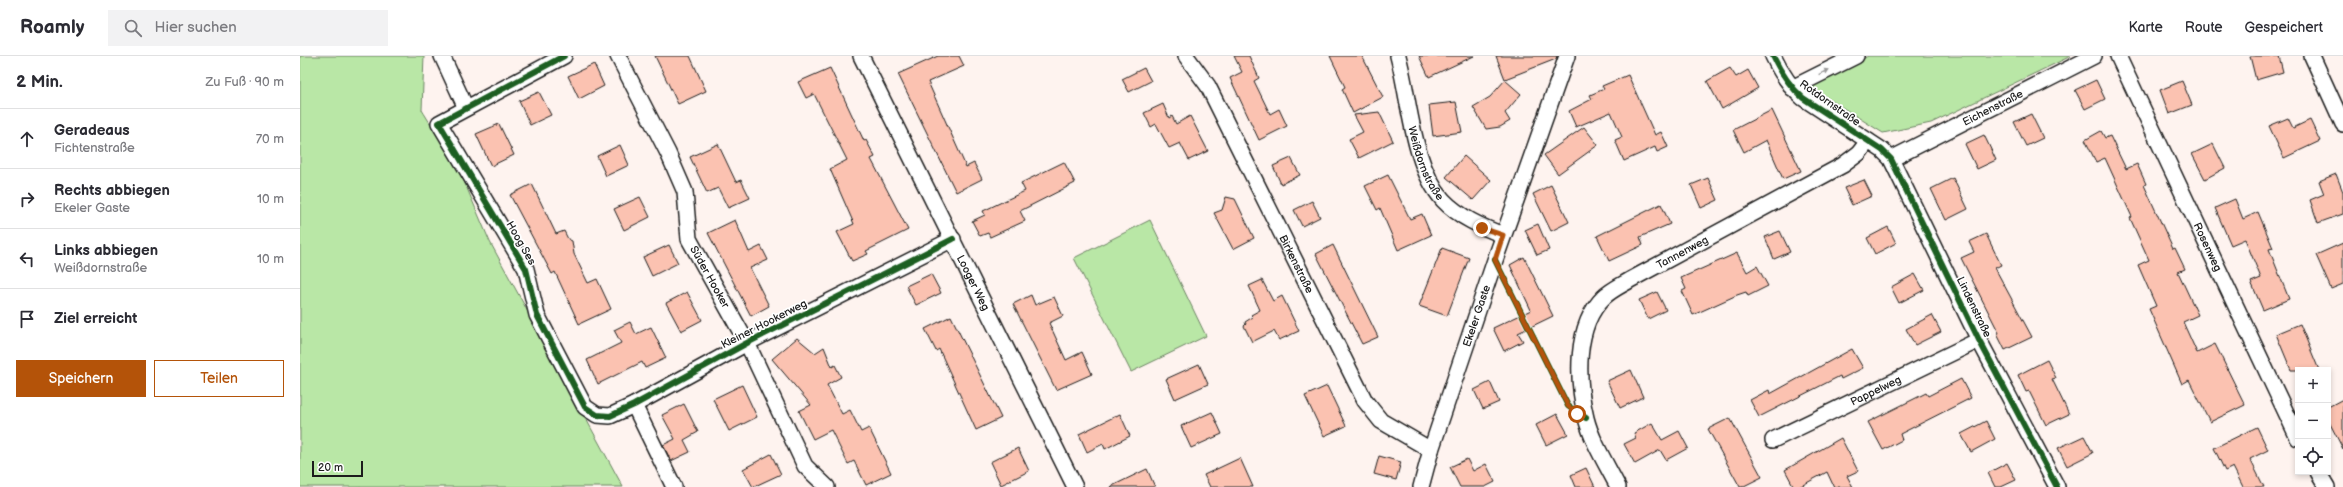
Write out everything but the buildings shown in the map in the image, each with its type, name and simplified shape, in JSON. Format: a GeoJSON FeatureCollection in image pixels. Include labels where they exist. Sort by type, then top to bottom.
{"type":"FeatureCollection","features":[{"type":"Feature","properties":{"kind":"street"},"geometry":{"type":"LineString","coordinates":[[442,56],[466,108],[564,56]]}},
{"type":"Feature","properties":{"kind":"street","name":"Süder Hooker"},"geometry":{"type":"LineString","coordinates":[[618,56],[668,153],[685,192],[689,239],[747,343],[805,466],[827,487]]}},
{"type":"Feature","properties":{"kind":"street","name":"Looger Weg"},"geometry":{"type":"LineString","coordinates":[[861,56],[1075,487]]}},
{"type":"Feature","properties":{"kind":"street","name":"Birkenstraße"},"geometry":{"type":"LineString","coordinates":[[1186,56],[1208,86],[1365,401],[1381,421],[1431,450]]}},
{"type":"Feature","properties":{"kind":"street","name":"Weißdornstraße"},"geometry":{"type":"LineString","coordinates":[[1398,56],[1418,149],[1427,175],[1444,200],[1463,216],[1482,228],[1503,235]]}},
{"type":"Feature","properties":{"kind":"street","name":"Ekeler Gaste"},"geometry":{"type":"LineString","coordinates":[[1422,487],[1431,450],[1503,235],[1567,56]]}},
{"type":"Feature","properties":{"kind":"street","name":"Rotdornstraße"},"geometry":{"type":"LineString","coordinates":[[1773,56],[1783,76],[1792,88],[1803,98],[1868,141]]}},
{"type":"Feature","properties":{"kind":"street"},"geometry":{"type":"LineString","coordinates":[[1792,88],[1856,56]]}},
{"type":"Feature","properties":{"kind":"street","name":"Eichenstraße"},"geometry":{"type":"LineString","coordinates":[[1891,159],[2094,56]]}},
{"type":"Feature","properties":{"kind":"street","name":"Rosenweg"},"geometry":{"type":"LineString","coordinates":[[2118,56],[2295,432]]}},
{"type":"Feature","properties":{"kind":"street"},"geometry":{"type":"LineString","coordinates":[[2312,56],[2343,124]]}},
{"type":"Feature","properties":{"kind":"street","name":"Hoog Ses"},"geometry":{"type":"LineString","coordinates":[[466,108],[439,123],[526,269],[537,315],[585,407]]}},
{"type":"Feature","properties":{"kind":"street","name":"Lindenstraße"},"geometry":{"type":"LineString","coordinates":[[1868,141],[1891,159],[1979,340],[2057,487]]}},
{"type":"Feature","properties":{"kind":"street","name":"Tannenweg"},"geometry":{"type":"LineString","coordinates":[[1618,487],[1586,418],[1580,366],[1582,344],[1594,309],[1605,296],[1630,280],[1843,165],[1859,153],[1868,141]]}},
{"type":"Feature","properties":{"kind":"street","name":"Kleiner Hookerweg"},"geometry":{"type":"LineString","coordinates":[[585,407],[597,415],[610,416],[634,405],[747,343],[953,239]]}},
{"type":"Feature","properties":{"kind":"street","name":"Pappelweg"},"geometry":{"type":"LineString","coordinates":[[1773,440],[1979,340]]}},
{"type":"Feature","properties":{"kind":"street"},"geometry":{"type":"LineString","coordinates":[[634,405],[674,487]]}},
{"type":"Feature","properties":{"kind":"street"},"geometry":{"type":"LineString","coordinates":[[2320,475],[2327,487]]}},
{"type":"Feature","properties":{"kind":"green space"},"geometry":{"type":"Polygon","coordinates":[[[300,56],[424,56],[422,110],[460,172],[490,242],[623,487],[300,487],[300,56]]]}},
{"type":"Feature","properties":{"kind":"green space"},"geometry":{"type":"Polygon","coordinates":[[[1868,56],[2071,56],[1931,123],[1883,133],[1808,86],[1868,56]]]}},
{"type":"Feature","properties":{"kind":"green space"},"geometry":{"type":"Polygon","coordinates":[[[1150,220],[1206,336],[1131,372],[1074,258],[1150,220]]]}},
{"type":"Feature","properties":{"kind":"cycle path"},"geometry":{"type":"LineString","coordinates":[[564,56],[439,123],[526,269],[537,315],[585,407],[597,415],[610,416],[634,405],[747,343],[953,239]]}},
{"type":"Feature","properties":{"kind":"cycle path"},"geometry":{"type":"LineString","coordinates":[[1773,56],[1786,79],[1803,98],[1882,150],[1891,159],[1979,340],[2057,487]]}},
{"type":"Feature","properties":{"kind":"cycle path"},"geometry":{"type":"LineString","coordinates":[[1495,260],[1568,406],[1586,418]]}},
{"type":"Feature","properties":{"kind":"route"},"geometry":{"type":"LineString","coordinates":[[1482,228],[1503,235],[1495,260],[1568,406],[1577,414]]}}]}
